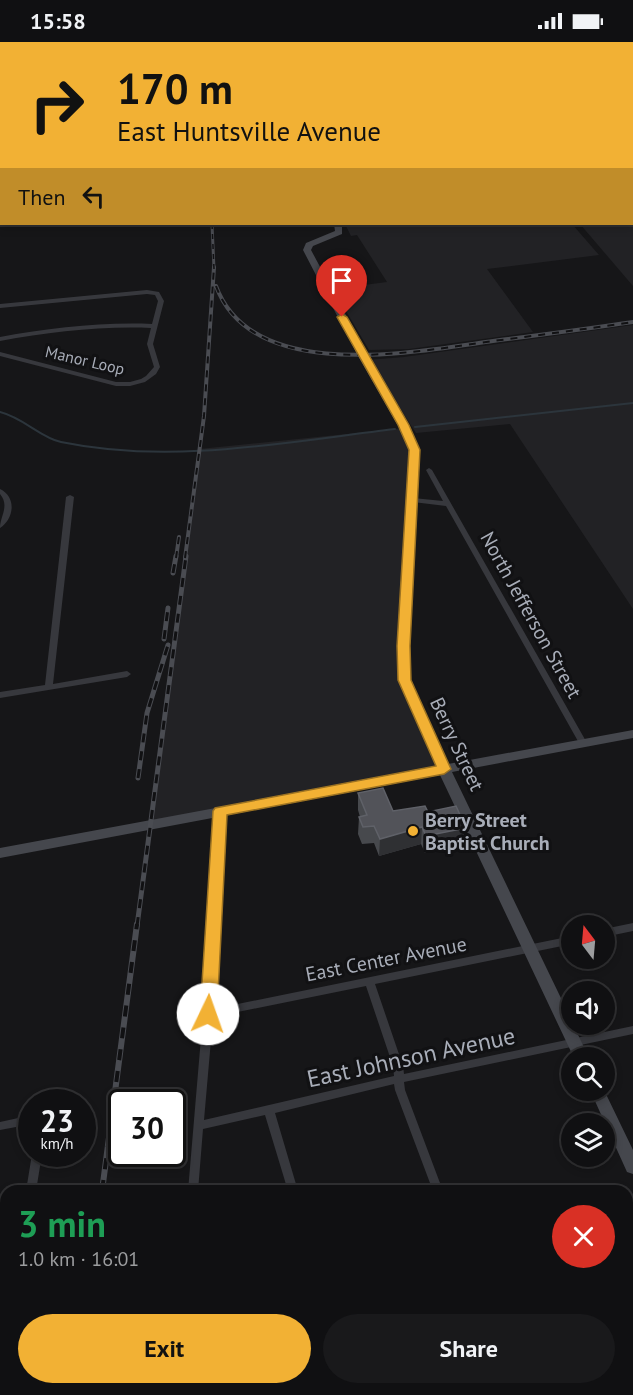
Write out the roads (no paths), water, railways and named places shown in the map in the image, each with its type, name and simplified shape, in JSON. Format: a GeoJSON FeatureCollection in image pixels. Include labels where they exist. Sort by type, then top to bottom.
{"type":"FeatureCollection","features":[{"type":"Feature","properties":{"kind":"street","name":"Berry Street"},"geometry":{"type":"LineString","coordinates":[[338,225],[339,232],[312,243],[307,250],[363,356],[403,425],[414,450],[413,500],[403,646],[404,680],[577,1047]]}},
{"type":"Feature","properties":{"kind":"street","name":"Manor Loop"},"geometry":{"type":"LineString","coordinates":[[0,306],[147,292],[157,293],[160,296],[150,350],[157,367],[147,379],[133,383],[109,383],[0,354]]}},
{"type":"Feature","properties":{"kind":"street"},"geometry":{"type":"LineString","coordinates":[[0,339],[110,324],[154,326]]}},
{"type":"Feature","properties":{"kind":"street","name":"North Jefferson Street"},"geometry":{"type":"LineString","coordinates":[[429,470],[583,743]]}},
{"type":"Feature","properties":{"kind":"street"},"geometry":{"type":"LineString","coordinates":[[0,491],[6,494],[9,503],[0,526]]}},
{"type":"Feature","properties":{"kind":"street"},"geometry":{"type":"LineString","coordinates":[[49,687],[70,497]]}},
{"type":"Feature","properties":{"kind":"street"},"geometry":{"type":"LineString","coordinates":[[413,500],[448,504]]}},
{"type":"Feature","properties":{"kind":"street"},"geometry":{"type":"LineString","coordinates":[[0,695],[127,675]]}},
{"type":"Feature","properties":{"kind":"street"},"geometry":{"type":"LineString","coordinates":[[0,853],[633,734]]}},
{"type":"Feature","properties":{"kind":"street"},"geometry":{"type":"LineString","coordinates":[[194,1185],[208,1014],[220,811]]}},
{"type":"Feature","properties":{"kind":"street"},"geometry":{"type":"LineString","coordinates":[[615,931],[633,927]]}},
{"type":"Feature","properties":{"kind":"street","name":"East Center Avenue"},"geometry":{"type":"LineString","coordinates":[[208,1014],[561,942]]}},
{"type":"Feature","properties":{"kind":"street"},"geometry":{"type":"LineString","coordinates":[[369,981],[398,1066],[400,1090],[436,1185]]}},
{"type":"Feature","properties":{"kind":"street","name":"East Johnson Avenue"},"geometry":{"type":"LineString","coordinates":[[199,1126],[399,1079],[633,1030]]}},
{"type":"Feature","properties":{"kind":"street"},"geometry":{"type":"LineString","coordinates":[[602,1101],[633,1167]]}},
{"type":"Feature","properties":{"kind":"street"},"geometry":{"type":"LineString","coordinates":[[269,1110],[291,1185]]}},
{"type":"Feature","properties":{"kind":"street"},"geometry":{"type":"LineString","coordinates":[[0,1126],[18,1122]]}},
{"type":"Feature","properties":{"kind":"street"},"geometry":{"type":"LineString","coordinates":[[32,1185],[35,1167]]}},
{"type":"Feature","properties":{"kind":"waterway"},"geometry":{"type":"LineString","coordinates":[[415,427],[633,403]]}},
{"type":"Feature","properties":{"kind":"waterway"},"geometry":{"type":"LineString","coordinates":[[0,412],[61,442],[102,449],[144,452],[228,449],[395,429]]}},
{"type":"Feature","properties":{"kind":"railway"},"geometry":{"type":"LineString","coordinates":[[212,225],[214,268]]}},
{"type":"Feature","properties":{"kind":"railway"},"geometry":{"type":"LineString","coordinates":[[185,558],[204,416],[214,268]]}},
{"type":"Feature","properties":{"kind":"railway"},"geometry":{"type":"LineString","coordinates":[[216,286],[235,317],[263,337],[299,349],[338,354],[421,351],[633,322]]}},
{"type":"Feature","properties":{"kind":"railway"},"geometry":{"type":"LineString","coordinates":[[176,558],[179,537]]}},
{"type":"Feature","properties":{"kind":"railway"},"geometry":{"type":"LineString","coordinates":[[173,573],[176,556]]}},
{"type":"Feature","properties":{"kind":"railway"},"geometry":{"type":"LineString","coordinates":[[137,926],[186,556]]}},
{"type":"Feature","properties":{"kind":"railway"},"geometry":{"type":"LineString","coordinates":[[164,639],[168,608]]}},
{"type":"Feature","properties":{"kind":"railway"},"geometry":{"type":"LineString","coordinates":[[138,778],[147,713],[168,645]]}},
{"type":"Feature","properties":{"kind":"railway"},"geometry":{"type":"LineString","coordinates":[[103,1185],[137,924]]}},
{"type":"Feature","properties":{"kind":"place","name":"Berry Street Baptist Church"},"geometry":{"type":"Point","coordinates":[413,831]}}]}
